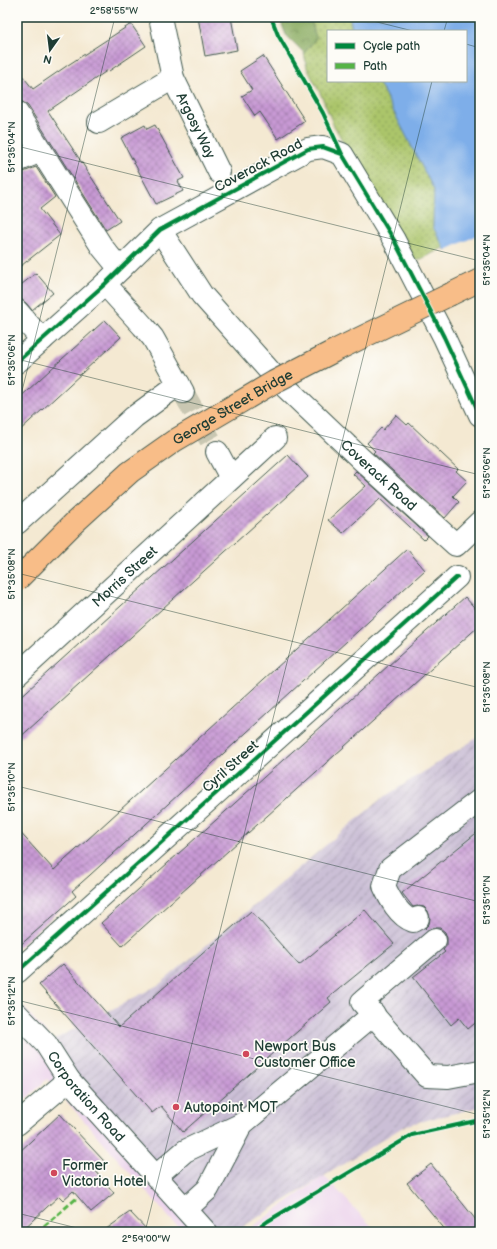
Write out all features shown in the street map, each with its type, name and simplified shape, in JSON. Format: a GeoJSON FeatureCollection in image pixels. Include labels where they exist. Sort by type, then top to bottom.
{"type":"FeatureCollection","features":[{"type":"Feature","properties":{"kind":"main road","name":"George Street Bridge"},"geometry":{"type":"LineString","coordinates":[[17,580],[75,522],[130,472],[174,441],[274,382],[329,353],[480,280]]}},
{"type":"Feature","properties":{"kind":"street","name":"Argosy Way"},"geometry":{"type":"LineString","coordinates":[[160,17],[173,78],[219,172]]}},
{"type":"Feature","properties":{"kind":"street","name":"Argosy Way"},"geometry":{"type":"LineString","coordinates":[[99,122],[173,78]]}},
{"type":"Feature","properties":{"kind":"street"},"geometry":{"type":"LineString","coordinates":[[17,113],[102,247],[120,269]]}},
{"type":"Feature","properties":{"kind":"street","name":"Coverack Road"},"geometry":{"type":"LineString","coordinates":[[17,362],[105,284],[160,230],[308,149],[323,147],[342,154],[394,240],[444,337],[480,415]]}},
{"type":"Feature","properties":{"kind":"street"},"geometry":{"type":"LineString","coordinates":[[17,160],[41,151]]}},
{"type":"Feature","properties":{"kind":"street","name":"Coverack Road"},"geometry":{"type":"LineString","coordinates":[[160,230],[202,295],[275,377],[361,459],[456,545],[480,522]]}},
{"type":"Feature","properties":{"kind":"street"},"geometry":{"type":"LineString","coordinates":[[17,523],[134,417],[181,388],[153,338],[144,326],[105,284]]}},
{"type":"Feature","properties":{"kind":"street"},"geometry":{"type":"LineString","coordinates":[[17,311],[42,340]]}},
{"type":"Feature","properties":{"kind":"street","name":"Morris Street"},"geometry":{"type":"LineString","coordinates":[[17,675],[276,438]]}},
{"type":"Feature","properties":{"kind":"street"},"geometry":{"type":"LineString","coordinates":[[217,452],[232,478]]}},
{"type":"Feature","properties":{"kind":"street","name":"Cyril Street"},"geometry":{"type":"LineString","coordinates":[[17,972],[457,577]]}},
{"type":"Feature","properties":{"kind":"street"},"geometry":{"type":"LineString","coordinates":[[480,800],[390,869],[384,886],[390,898],[406,918],[415,919],[414,928],[432,943],[362,1002],[427,1076],[448,1077],[480,1071]]}},
{"type":"Feature","properties":{"kind":"street","name":"Corporation Road"},"geometry":{"type":"LineString","coordinates":[[17,1014],[46,1044],[69,1080],[206,1232]]}},
{"type":"Feature","properties":{"kind":"street"},"geometry":{"type":"LineString","coordinates":[[156,1176],[185,1151],[242,1124],[374,1014]]}},
{"type":"Feature","properties":{"kind":"street"},"geometry":{"type":"LineString","coordinates":[[17,1124],[69,1080]]}},
{"type":"Feature","properties":{"kind":"street"},"geometry":{"type":"LineString","coordinates":[[186,1209],[208,1189],[242,1124]]}},
{"type":"Feature","properties":{"kind":"shaded area"},"geometry":{"type":"Polygon","coordinates":[[[480,736],[480,1107],[406,1125],[244,1226],[239,1232],[206,1232],[46,1044],[160,984],[381,799],[480,736]]]}},
{"type":"Feature","properties":{"kind":"shaded area"},"geometry":{"type":"Polygon","coordinates":[[[17,1000],[223,1232],[182,1232],[47,1079],[17,1108],[17,1000]]]}},
{"type":"Feature","properties":{"kind":"shaded area"},"geometry":{"type":"Polygon","coordinates":[[[324,1176],[377,1232],[245,1232],[324,1176]]]}},
{"type":"Feature","properties":{"kind":"green space"},"geometry":{"type":"Polygon","coordinates":[[[279,17],[310,17],[316,38],[304,53],[286,35],[279,17]]]}},
{"type":"Feature","properties":{"kind":"green space"},"geometry":{"type":"Polygon","coordinates":[[[310,17],[350,17],[352,30],[327,30],[327,82],[379,82],[434,190],[433,227],[445,247],[405,267],[354,161],[333,124],[322,97],[307,68],[304,53],[316,38],[310,17]]]}},
{"type":"Feature","properties":{"kind":"water"},"geometry":{"type":"Polygon","coordinates":[[[350,17],[480,17],[480,315],[433,227],[434,190],[379,82],[467,82],[467,30],[352,30],[350,17]]]}},
{"type":"Feature","properties":{"kind":"pier"},"geometry":{"type":"Polygon","coordinates":[[[480,234],[480,317],[478,316],[444,251],[480,234]]]}},
{"type":"Feature","properties":{"kind":"building"},"geometry":{"type":"Polygon","coordinates":[[[198,17],[231,17],[237,50],[205,56],[198,17]]]}},
{"type":"Feature","properties":{"kind":"building"},"geometry":{"type":"Polygon","coordinates":[[[131,24],[146,46],[48,111],[120,221],[106,230],[28,106],[23,102],[17,101],[17,69],[33,89],[131,24]]]}},
{"type":"Feature","properties":{"kind":"building"},"geometry":{"type":"Polygon","coordinates":[[[263,56],[305,121],[278,139],[260,112],[255,116],[242,96],[252,90],[240,71],[263,56]]]}},
{"type":"Feature","properties":{"kind":"building"},"geometry":{"type":"Polygon","coordinates":[[[145,125],[147,129],[155,125],[184,178],[178,181],[183,191],[156,204],[121,138],[145,125]]]}},
{"type":"Feature","properties":{"kind":"building"},"geometry":{"type":"Polygon","coordinates":[[[36,167],[55,197],[40,209],[60,235],[17,269],[17,176],[36,167]]]}},
{"type":"Feature","properties":{"kind":"building"},"geometry":{"type":"Polygon","coordinates":[[[36,273],[53,293],[32,310],[21,299],[17,299],[17,288],[36,273]]]}},
{"type":"Feature","properties":{"kind":"building"},"geometry":{"type":"Polygon","coordinates":[[[105,320],[121,337],[17,433],[17,400],[105,320]]]}},
{"type":"Feature","properties":{"kind":"building"},"geometry":{"type":"Polygon","coordinates":[[[396,415],[407,425],[409,423],[458,469],[456,471],[467,481],[453,496],[459,502],[445,518],[373,453],[375,451],[367,443],[381,428],[383,430],[396,415]]]}},
{"type":"Feature","properties":{"kind":"building"},"geometry":{"type":"Polygon","coordinates":[[[288,455],[308,477],[17,740],[17,700],[288,455]]]}},
{"type":"Feature","properties":{"kind":"building"},"geometry":{"type":"Polygon","coordinates":[[[356,471],[428,536],[424,540],[380,499],[343,533],[328,520],[366,486],[353,474],[356,471]]]}},
{"type":"Feature","properties":{"kind":"building"},"geometry":{"type":"Polygon","coordinates":[[[407,549],[425,570],[72,891],[76,896],[17,948],[17,829],[54,870],[407,549]]]}},
{"type":"Feature","properties":{"kind":"building"},"geometry":{"type":"Polygon","coordinates":[[[465,597],[480,614],[480,625],[122,946],[101,923],[465,597]]]}},
{"type":"Feature","properties":{"kind":"building"},"geometry":{"type":"Polygon","coordinates":[[[480,830],[480,1019],[468,1029],[459,1018],[451,1025],[413,977],[445,952],[443,950],[447,945],[447,938],[445,932],[440,928],[427,930],[425,928],[429,924],[430,918],[428,911],[424,907],[413,907],[402,893],[480,830]]]}},
{"type":"Feature","properties":{"kind":"building"},"geometry":{"type":"Polygon","coordinates":[[[365,910],[394,944],[328,998],[331,1002],[183,1132],[161,1106],[152,1113],[39,985],[63,964],[119,1027],[251,911],[299,965],[365,910]]]}},
{"type":"Feature","properties":{"kind":"building","name":"Former Victoria Hotel"},"geometry":{"type":"Polygon","coordinates":[[[60,1114],[104,1161],[95,1170],[114,1193],[91,1212],[73,1191],[63,1200],[59,1196],[20,1232],[17,1232],[17,1154],[60,1114]]]}},
{"type":"Feature","properties":{"kind":"building"},"geometry":{"type":"Polygon","coordinates":[[[431,1164],[480,1225],[480,1232],[447,1232],[407,1183],[431,1164]]]}},
{"type":"Feature","properties":{"kind":"building"},"geometry":{"type":"Polygon","coordinates":[[[130,1212],[149,1232],[102,1232],[130,1212]]]}},
{"type":"Feature","properties":{"kind":"tunnel"},"geometry":{"type":"LineString","coordinates":[[183,392],[217,452]]}},
{"type":"Feature","properties":{"kind":"marked path"},"geometry":{"type":"LineString","coordinates":[[37,1232],[78,1197]]}},
{"type":"Feature","properties":{"kind":"cycle path"},"geometry":{"type":"LineString","coordinates":[[271,17],[278,35],[323,113],[342,154]]}},
{"type":"Feature","properties":{"kind":"cycle path"},"geometry":{"type":"LineString","coordinates":[[17,362],[105,284],[160,230],[308,149],[323,147],[342,154],[394,240],[444,337],[480,415]]}},
{"type":"Feature","properties":{"kind":"cycle path"},"geometry":{"type":"LineString","coordinates":[[17,972],[457,577]]}},
{"type":"Feature","properties":{"kind":"cycle path"},"geometry":{"type":"LineString","coordinates":[[253,1232],[268,1221],[412,1135],[480,1120]]}},
{"type":"Feature","properties":{"kind":"place","name":"Newport Bus Customer Office"},"geometry":{"type":"Point","coordinates":[246,1054]}},
{"type":"Feature","properties":{"kind":"place","name":"Autopoint MOT"},"geometry":{"type":"Point","coordinates":[176,1107]}},
{"type":"Feature","properties":{"kind":"place","name":"Former Victoria Hotel"},"geometry":{"type":"Point","coordinates":[54,1173]}}]}
